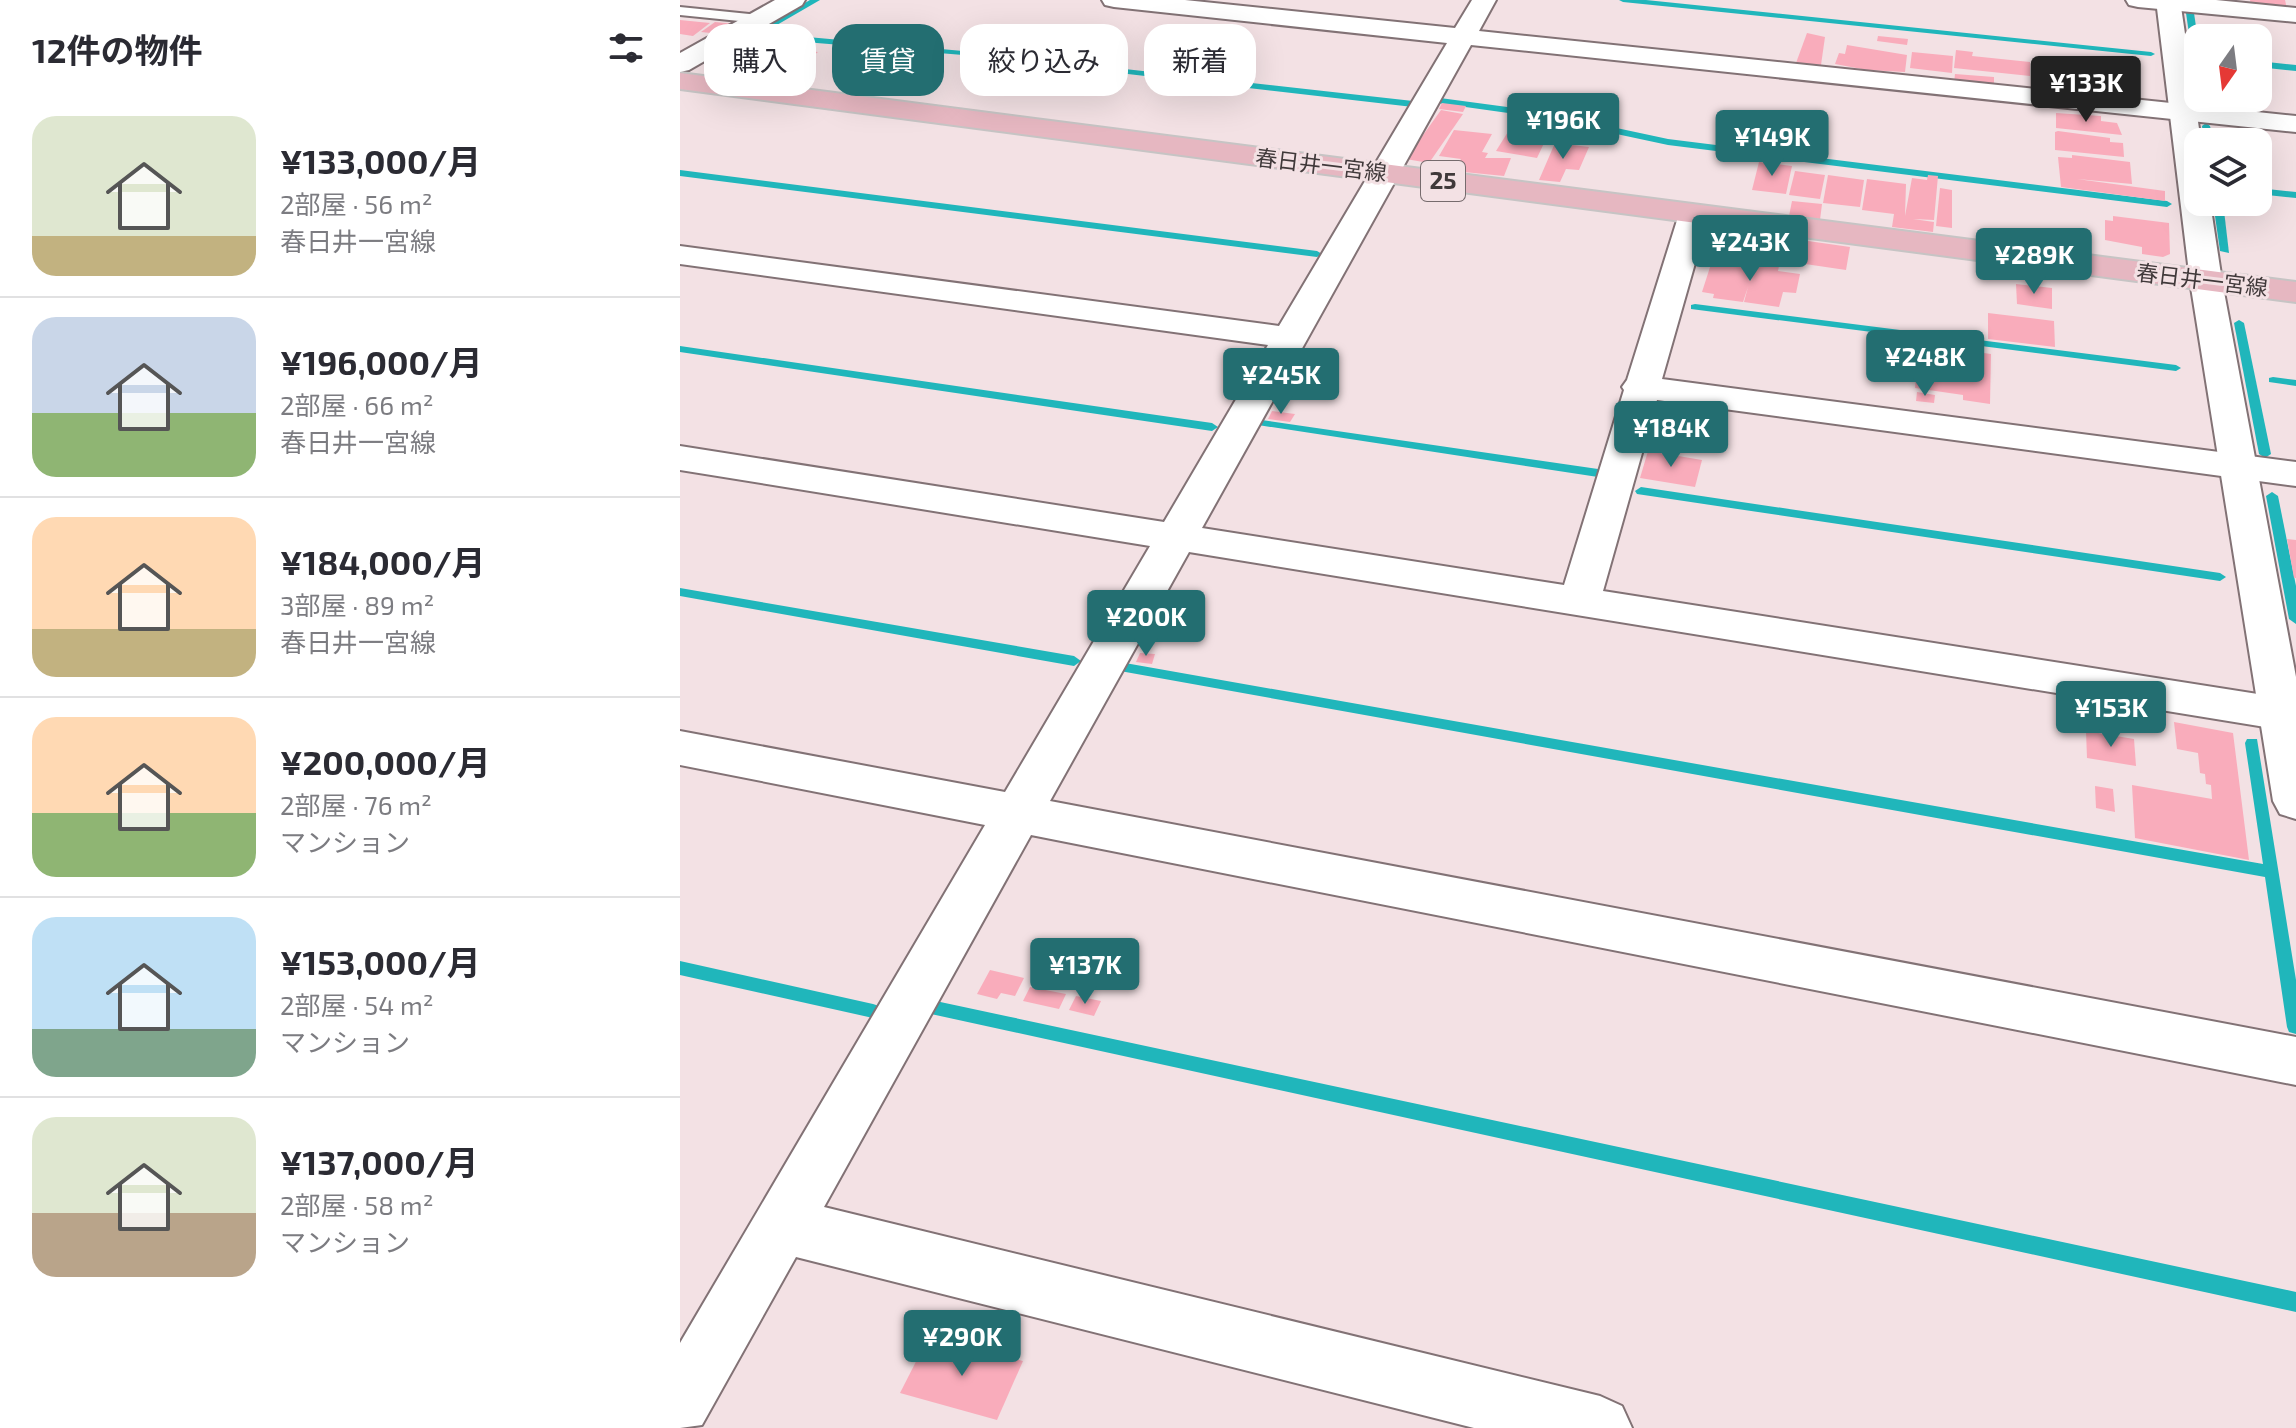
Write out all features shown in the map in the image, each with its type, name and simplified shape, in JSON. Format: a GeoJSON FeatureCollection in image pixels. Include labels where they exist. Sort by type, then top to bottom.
{"type":"FeatureCollection","features":[{"type":"Feature","properties":{"kind":"main road","name":"春日井一宮線"},"geometry":{"type":"LineString","coordinates":[[680,81],[2296,292]]}},
{"type":"Feature","properties":{"kind":"street"},"geometry":{"type":"LineString","coordinates":[[763,24],[793,0]]}},
{"type":"Feature","properties":{"kind":"street"},"geometry":{"type":"LineString","coordinates":[[1114,0],[2184,112]]}},
{"type":"Feature","properties":{"kind":"street"},"geometry":{"type":"LineString","coordinates":[[680,1403],[1484,0]]}},
{"type":"Feature","properties":{"kind":"street"},"geometry":{"type":"LineString","coordinates":[[2138,0],[2296,15]]}},
{"type":"Feature","properties":{"kind":"street"},"geometry":{"type":"LineString","coordinates":[[2168,1],[2184,105]]}},
{"type":"Feature","properties":{"kind":"street"},"geometry":{"type":"LineString","coordinates":[[680,64],[704,54]]}},
{"type":"Feature","properties":{"kind":"street"},"geometry":{"type":"LineString","coordinates":[[2296,124],[2185,112],[2206,281],[2238,467],[2288,715],[2296,801]]}},
{"type":"Feature","properties":{"kind":"street"},"geometry":{"type":"LineString","coordinates":[[1579,602],[1640,387],[1694,214]]}},
{"type":"Feature","properties":{"kind":"street"},"geometry":{"type":"LineString","coordinates":[[680,255],[1290,338]]}},
{"type":"Feature","properties":{"kind":"street"},"geometry":{"type":"LineString","coordinates":[[1640,387],[2296,474]]}},
{"type":"Feature","properties":{"kind":"street"},"geometry":{"type":"LineString","coordinates":[[680,458],[2288,715]]}},
{"type":"Feature","properties":{"kind":"street"},"geometry":{"type":"LineString","coordinates":[[680,748],[2296,1061]]}},
{"type":"Feature","properties":{"kind":"street"},"geometry":{"type":"LineString","coordinates":[[782,1225],[1600,1428]]}},
{"type":"Feature","properties":{"kind":"lane"},"geometry":{"type":"LineString","coordinates":[[680,11],[713,24]]}},
{"type":"Feature","properties":{"kind":"building"},"geometry":{"type":"Polygon","coordinates":[[[2250,0],[2285,0],[2287,9],[2251,5],[2250,0]]]}},
{"type":"Feature","properties":{"kind":"building"},"geometry":{"type":"Polygon","coordinates":[[[680,20],[710,23],[704,24],[704,28],[693,36],[680,34],[680,20]]]}},
{"type":"Feature","properties":{"kind":"building"},"geometry":{"type":"Polygon","coordinates":[[[1807,33],[1825,37],[1821,65],[1796,63],[1807,33]]]}},
{"type":"Feature","properties":{"kind":"building"},"geometry":{"type":"Polygon","coordinates":[[[1878,36],[1908,39],[1907,45],[1877,41],[1878,36]]]}},
{"type":"Feature","properties":{"kind":"building"},"geometry":{"type":"Polygon","coordinates":[[[1847,45],[1907,55],[1905,72],[1835,64],[1839,53],[1845,54],[1847,45]]]}},
{"type":"Feature","properties":{"kind":"building"},"geometry":{"type":"Polygon","coordinates":[[[1956,50],[1973,52],[1972,56],[2030,62],[2030,76],[1954,68],[1956,50]]]}},
{"type":"Feature","properties":{"kind":"building"},"geometry":{"type":"Polygon","coordinates":[[[1912,52],[1953,56],[1952,73],[1910,68],[1912,52]]]}},
{"type":"Feature","properties":{"kind":"building"},"geometry":{"type":"Polygon","coordinates":[[[1955,74],[1994,77],[1994,87],[1954,83],[1955,74]]]}},
{"type":"Feature","properties":{"kind":"building"},"geometry":{"type":"Polygon","coordinates":[[[1442,103],[1466,106],[1463,112],[1439,109],[1442,103]]]}},
{"type":"Feature","properties":{"kind":"building"},"geometry":{"type":"Polygon","coordinates":[[[1441,110],[1463,114],[1429,163],[1406,159],[1441,110]]]}},
{"type":"Feature","properties":{"kind":"building"},"geometry":{"type":"Polygon","coordinates":[[[2056,113],[2101,116],[2101,121],[2117,123],[2122,135],[2056,128],[2056,113]]]}},
{"type":"Feature","properties":{"kind":"building"},"geometry":{"type":"Polygon","coordinates":[[[1511,127],[1555,132],[1551,141],[1545,141],[1537,158],[1496,151],[1511,127]]]}},
{"type":"Feature","properties":{"kind":"building"},"geometry":{"type":"Polygon","coordinates":[[[1454,130],[1492,134],[1482,152],[1488,153],[1485,158],[1511,158],[1504,176],[1454,171],[1461,159],[1439,156],[1454,130]]]}},
{"type":"Feature","properties":{"kind":"building"},"geometry":{"type":"Polygon","coordinates":[[[2055,132],[2110,138],[2110,142],[2123,143],[2124,157],[2055,150],[2055,132]]]}},
{"type":"Feature","properties":{"kind":"building"},"geometry":{"type":"Polygon","coordinates":[[[1555,143],[1589,147],[1579,170],[1566,169],[1560,182],[1539,180],[1555,143]]]}},
{"type":"Feature","properties":{"kind":"building"},"geometry":{"type":"Polygon","coordinates":[[[2072,155],[2130,162],[2132,184],[2077,179],[2165,191],[2165,201],[2061,187],[2058,157],[2072,158],[2072,155]]]}},
{"type":"Feature","properties":{"kind":"building"},"geometry":{"type":"Polygon","coordinates":[[[1759,162],[1792,166],[1786,194],[1752,190],[1759,162]]]}},
{"type":"Feature","properties":{"kind":"building"},"geometry":{"type":"Polygon","coordinates":[[[1795,171],[1825,175],[1820,199],[1789,195],[1795,171]]]}},
{"type":"Feature","properties":{"kind":"building"},"geometry":{"type":"Polygon","coordinates":[[[1828,175],[1864,180],[1860,207],[1823,203],[1828,175]]]}},
{"type":"Feature","properties":{"kind":"building"},"geometry":{"type":"Polygon","coordinates":[[[1928,175],[1938,176],[1934,220],[1913,219],[1934,222],[1933,232],[1892,227],[1894,214],[1862,210],[1867,179],[1906,184],[1905,216],[1912,178],[1927,180],[1928,175]]]}},
{"type":"Feature","properties":{"kind":"building"},"geometry":{"type":"Polygon","coordinates":[[[1940,188],[1952,190],[1952,228],[1936,226],[1940,188]]]}},
{"type":"Feature","properties":{"kind":"building"},"geometry":{"type":"Polygon","coordinates":[[[1792,201],[1822,204],[1820,220],[1789,216],[1792,201]]]}},
{"type":"Feature","properties":{"kind":"building"},"geometry":{"type":"Polygon","coordinates":[[[2113,216],[2169,223],[2170,254],[2163,257],[2142,254],[2142,247],[2105,240],[2105,220],[2113,221],[2113,216]]]}},
{"type":"Feature","properties":{"kind":"building"},"geometry":{"type":"Polygon","coordinates":[[[1787,238],[1850,247],[1846,270],[1771,259],[1774,247],[1784,249],[1787,238]]]}},
{"type":"Feature","properties":{"kind":"building"},"geometry":{"type":"Polygon","coordinates":[[[1734,260],[1779,266],[1778,271],[1800,274],[1796,293],[1783,292],[1779,307],[1744,302],[1748,287],[1743,302],[1713,298],[1714,294],[1702,292],[1712,261],[1733,264],[1734,260]]]}},
{"type":"Feature","properties":{"kind":"building"},"geometry":{"type":"Polygon","coordinates":[[[2016,284],[2052,288],[2052,309],[2017,304],[2016,284]]]}},
{"type":"Feature","properties":{"kind":"building"},"geometry":{"type":"Polygon","coordinates":[[[1988,313],[2054,321],[2055,347],[1988,339],[1988,313]]]}},
{"type":"Feature","properties":{"kind":"building"},"geometry":{"type":"Polygon","coordinates":[[[1919,344],[1991,354],[1990,404],[1963,400],[1963,395],[1915,388],[1919,344]]]}},
{"type":"Feature","properties":{"kind":"building"},"geometry":{"type":"Polygon","coordinates":[[[1917,392],[1935,395],[1934,403],[1916,401],[1917,392]]]}},
{"type":"Feature","properties":{"kind":"building"},"geometry":{"type":"Polygon","coordinates":[[[1681,404],[1714,409],[1710,427],[1676,422],[1681,404]]]}},
{"type":"Feature","properties":{"kind":"building"},"geometry":{"type":"Polygon","coordinates":[[[1272,411],[1295,414],[1290,422],[1268,419],[1272,411]]]}},
{"type":"Feature","properties":{"kind":"building"},"geometry":{"type":"Polygon","coordinates":[[[1648,451],[1702,460],[1695,487],[1640,478],[1648,451]]]}},
{"type":"Feature","properties":{"kind":"building"},"geometry":{"type":"Polygon","coordinates":[[[2287,539],[2296,540],[2296,578],[2294,578],[2287,539]]]}},
{"type":"Feature","properties":{"kind":"building"},"geometry":{"type":"Polygon","coordinates":[[[1140,653],[1155,654],[1152,664],[1136,662],[1140,653]]]}},
{"type":"Feature","properties":{"kind":"building"},"geometry":{"type":"Polygon","coordinates":[[[2174,722],[2233,733],[2249,860],[2135,838],[2132,785],[2212,799],[2211,785],[2206,784],[2205,774],[2200,773],[2198,753],[2177,749],[2174,722]]]}},
{"type":"Feature","properties":{"kind":"building"},"geometry":{"type":"Polygon","coordinates":[[[2086,731],[2134,739],[2136,766],[2087,758],[2086,731]]]}},
{"type":"Feature","properties":{"kind":"building"},"geometry":{"type":"Polygon","coordinates":[[[2095,786],[2113,789],[2115,812],[2096,808],[2095,786]]]}},
{"type":"Feature","properties":{"kind":"building"},"geometry":{"type":"Polygon","coordinates":[[[990,970],[1024,978],[1015,996],[1001,993],[997,999],[977,994],[990,970]]]}},
{"type":"Feature","properties":{"kind":"building"},"geometry":{"type":"Polygon","coordinates":[[[1030,987],[1066,994],[1059,1009],[1023,1001],[1030,987]]]}},
{"type":"Feature","properties":{"kind":"building"},"geometry":{"type":"Polygon","coordinates":[[[1076,996],[1101,1001],[1094,1016],[1069,1010],[1076,996]]]}},
{"type":"Feature","properties":{"kind":"building"},"geometry":{"type":"Polygon","coordinates":[[[929,1336],[1023,1361],[997,1420],[900,1393],[929,1336]]]}},
{"type":"Feature","properties":{"kind":"waterway"},"geometry":{"type":"LineString","coordinates":[[774,24],[816,0]]}},
{"type":"Feature","properties":{"kind":"waterway"},"geometry":{"type":"LineString","coordinates":[[1623,0],[2151,54]]}},
{"type":"Feature","properties":{"kind":"waterway"},"geometry":{"type":"LineString","coordinates":[[2190,13],[2192,24]]}},
{"type":"Feature","properties":{"kind":"waterway"},"geometry":{"type":"LineString","coordinates":[[816,40],[963,53],[1413,104]]}},
{"type":"Feature","properties":{"kind":"waterway"},"geometry":{"type":"LineString","coordinates":[[2272,65],[2296,68]]}},
{"type":"Feature","properties":{"kind":"waterway"},"geometry":{"type":"LineString","coordinates":[[1440,101],[1537,114],[1668,142],[2167,204]]}},
{"type":"Feature","properties":{"kind":"waterway"},"geometry":{"type":"LineString","coordinates":[[680,173],[1317,254]]}},
{"type":"Feature","properties":{"kind":"waterway"},"geometry":{"type":"LineString","coordinates":[[2272,192],[2296,195]]}},
{"type":"Feature","properties":{"kind":"waterway"},"geometry":{"type":"LineString","coordinates":[[2220,216],[2225,251]]}},
{"type":"Feature","properties":{"kind":"waterway"},"geometry":{"type":"LineString","coordinates":[[1695,307],[2176,368]]}},
{"type":"Feature","properties":{"kind":"waterway"},"geometry":{"type":"LineString","coordinates":[[2239,323],[2265,454]]}},
{"type":"Feature","properties":{"kind":"waterway"},"geometry":{"type":"LineString","coordinates":[[680,349],[1212,427]]}},
{"type":"Feature","properties":{"kind":"waterway"},"geometry":{"type":"LineString","coordinates":[[2273,380],[2296,383]]}},
{"type":"Feature","properties":{"kind":"waterway"},"geometry":{"type":"LineString","coordinates":[[1262,423],[1598,473]]}},
{"type":"Feature","properties":{"kind":"waterway"},"geometry":{"type":"LineString","coordinates":[[1641,491],[2220,577]]}},
{"type":"Feature","properties":{"kind":"waterway"},"geometry":{"type":"LineString","coordinates":[[2272,496],[2296,619]]}},
{"type":"Feature","properties":{"kind":"waterway"},"geometry":{"type":"LineString","coordinates":[[680,592],[1074,661]]}},
{"type":"Feature","properties":{"kind":"waterway"},"geometry":{"type":"LineString","coordinates":[[1125,668],[2271,872]]}},
{"type":"Feature","properties":{"kind":"waterway"},"geometry":{"type":"LineString","coordinates":[[2252,743],[2295,1027]]}},
{"type":"Feature","properties":{"kind":"waterway"},"geometry":{"type":"LineString","coordinates":[[680,968],[873,1011]]}},
{"type":"Feature","properties":{"kind":"waterway"},"geometry":{"type":"LineString","coordinates":[[931,1007],[2296,1302]]}}]}
